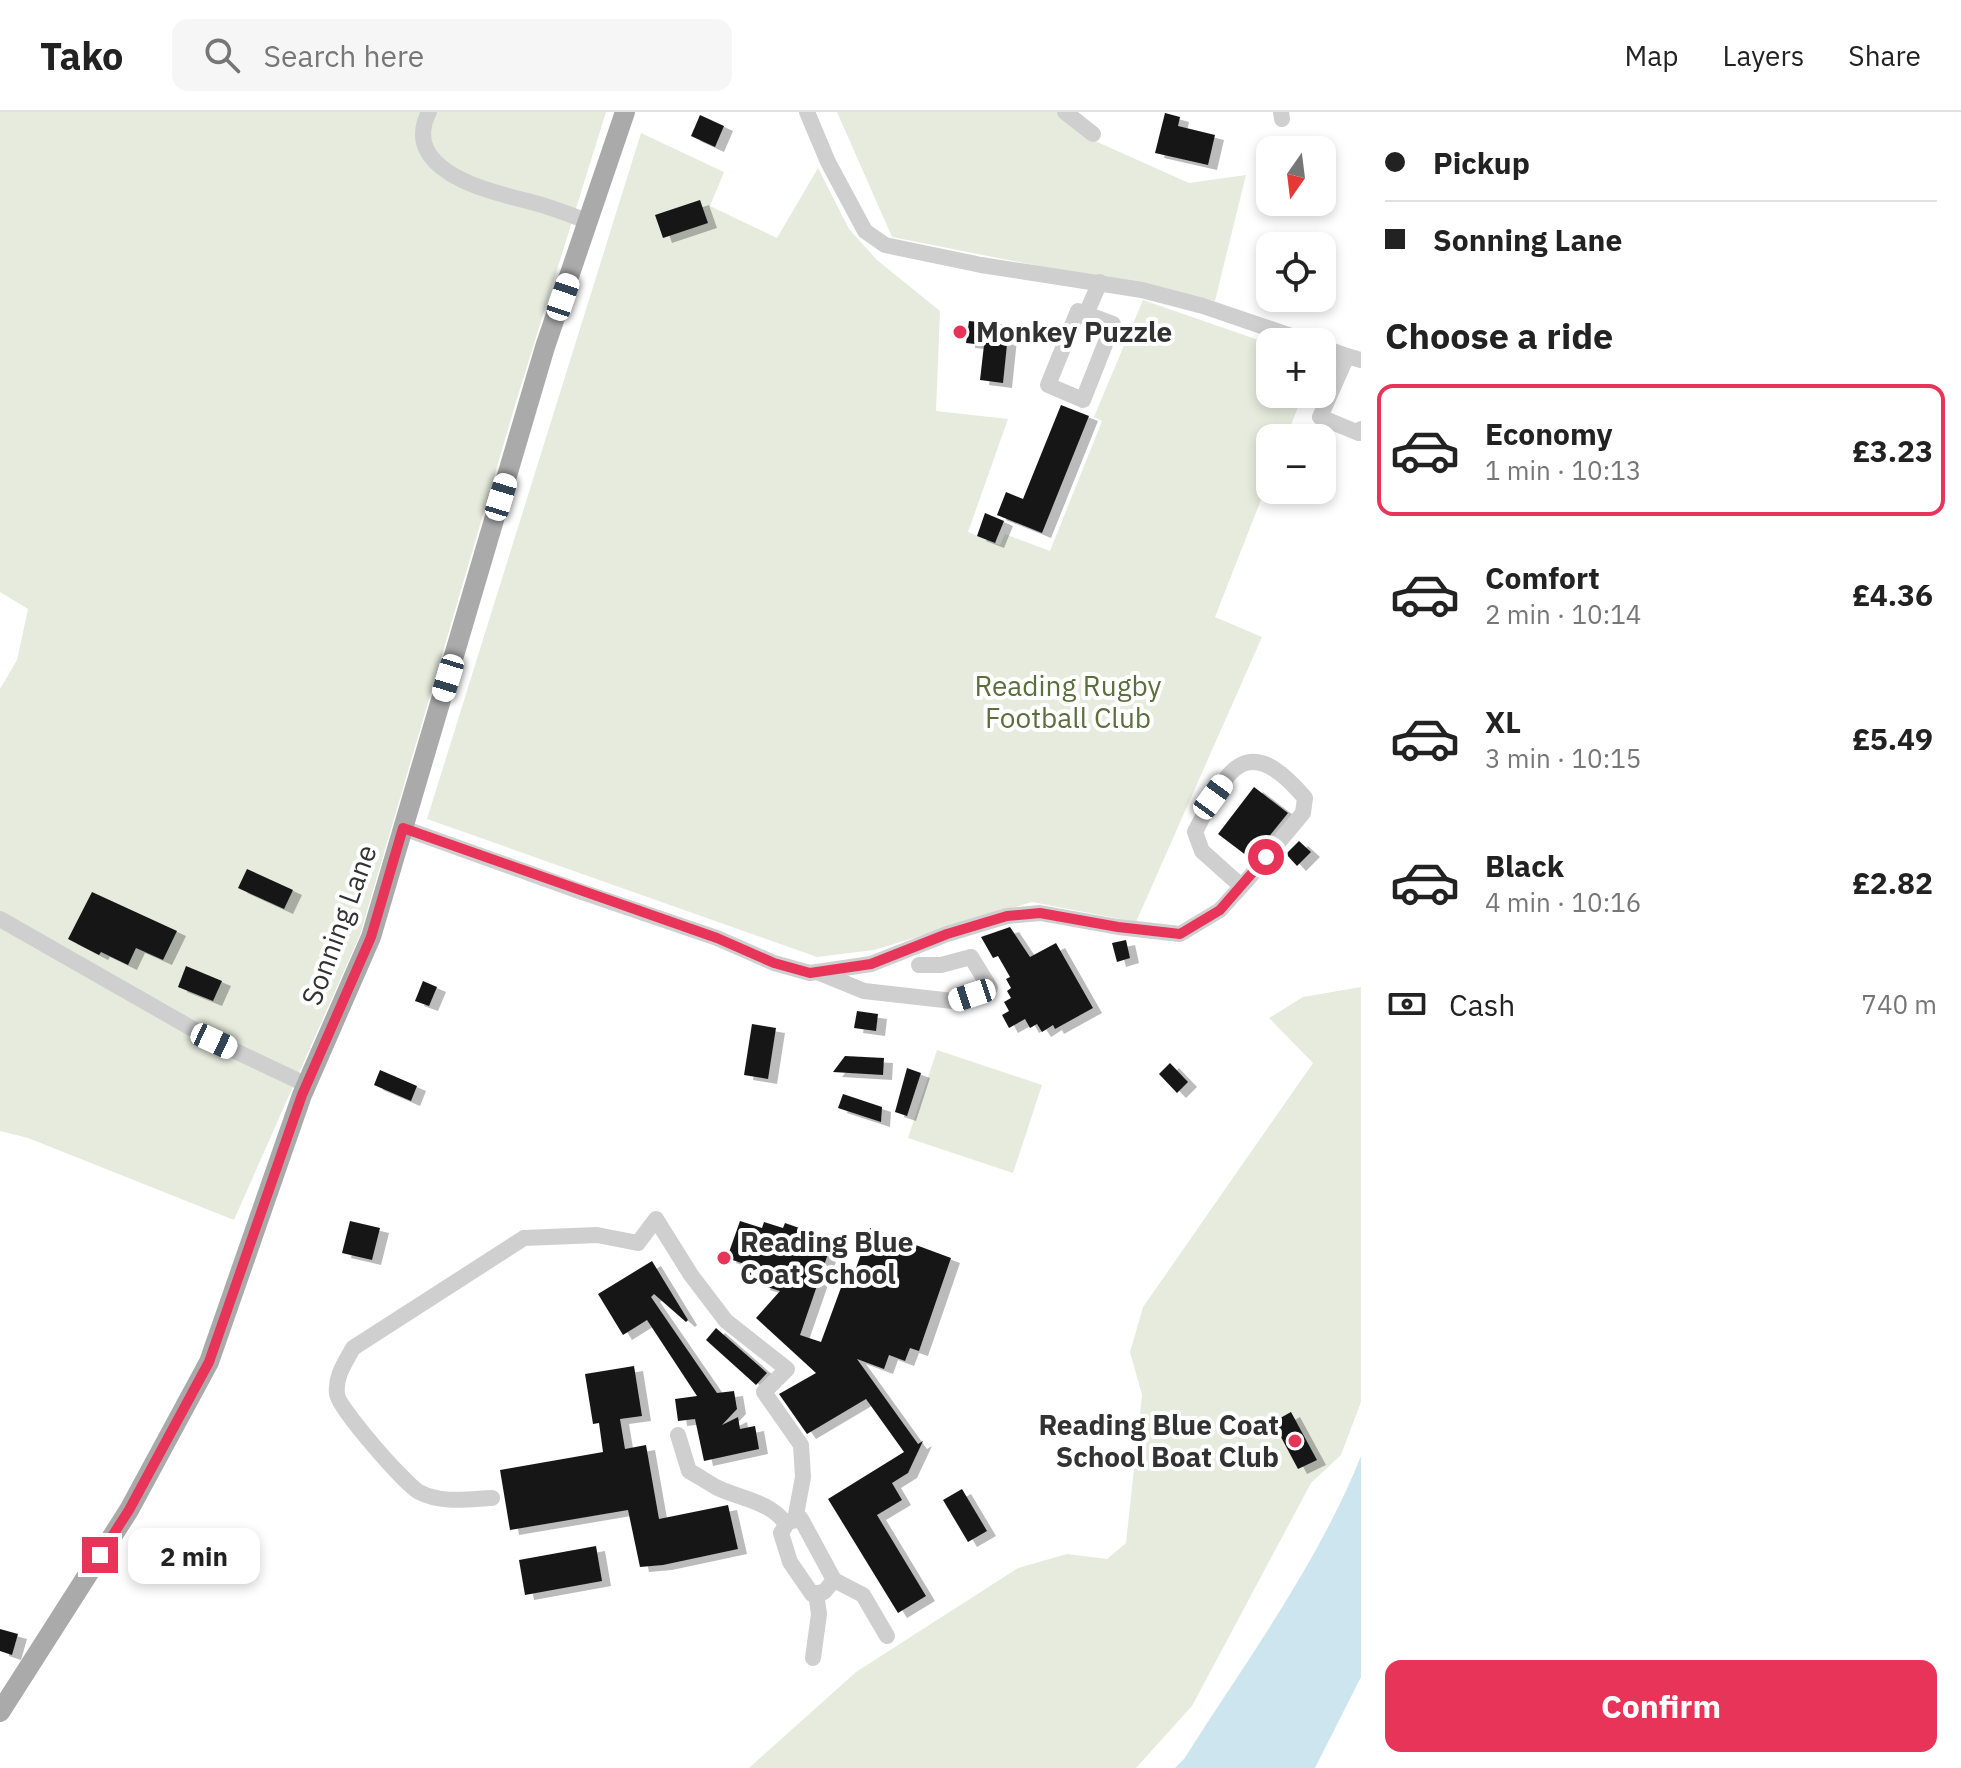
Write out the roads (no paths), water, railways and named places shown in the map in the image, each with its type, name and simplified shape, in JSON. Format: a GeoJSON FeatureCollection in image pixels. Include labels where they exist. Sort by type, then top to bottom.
{"type":"FeatureCollection","features":[{"type":"Feature","properties":{"kind":"main road","name":"Sonning Lane"},"geometry":{"type":"LineString","coordinates":[[0,1712],[129,1510],[209,1362],[307,1085],[371,937],[545,347],[625,112]]}},
{"type":"Feature","properties":{"kind":"street"},"geometry":{"type":"LineString","coordinates":[[429,112],[423,141],[433,159],[454,177],[589,222]]}},
{"type":"Feature","properties":{"kind":"street"},"geometry":{"type":"LineString","coordinates":[[807,112],[828,162],[865,231],[885,245],[981,265],[1142,290],[1268,328]]}},
{"type":"Feature","properties":{"kind":"street"},"geometry":{"type":"LineString","coordinates":[[1065,112],[1093,134]]}},
{"type":"Feature","properties":{"kind":"street"},"geometry":{"type":"LineString","coordinates":[[1086,314],[1100,282]]}},
{"type":"Feature","properties":{"kind":"street"},"geometry":{"type":"LineString","coordinates":[[1078,311],[1086,314],[1113,324],[1083,400],[1048,385],[1078,311]]}},
{"type":"Feature","properties":{"kind":"street"},"geometry":{"type":"LineString","coordinates":[[1354,358],[1320,417],[1359,433],[1361,429]]}},
{"type":"Feature","properties":{"kind":"street"},"geometry":{"type":"LineString","coordinates":[[403,828],[717,938],[774,963],[810,973],[871,964],[947,934],[1007,916],[1040,913],[1180,934],[1220,910],[1241,886],[1303,813],[1305,798],[1289,779],[1270,764],[1251,761],[1236,766],[1213,797],[1195,832],[1202,851],[1241,886]]}},
{"type":"Feature","properties":{"kind":"street"},"geometry":{"type":"LineString","coordinates":[[0,919],[214,1041],[307,1085]]}},
{"type":"Feature","properties":{"kind":"street"},"geometry":{"type":"LineString","coordinates":[[818,972],[864,991],[953,1001],[990,988],[971,957],[941,965],[919,965]]}},
{"type":"Feature","properties":{"kind":"street"},"geometry":{"type":"LineString","coordinates":[[492,1498],[445,1500],[418,1491],[351,1420],[337,1396],[339,1372],[353,1348],[524,1238],[597,1235],[638,1243],[656,1219],[691,1275],[726,1321],[787,1369],[764,1392],[801,1445],[803,1477],[790,1522],[781,1533],[790,1562],[812,1594],[824,1592],[834,1580]]}},
{"type":"Feature","properties":{"kind":"street"},"geometry":{"type":"LineString","coordinates":[[678,1435],[689,1471],[718,1488],[755,1501],[790,1522],[801,1519],[834,1580],[863,1595],[887,1636]]}},
{"type":"Feature","properties":{"kind":"street"},"geometry":{"type":"LineString","coordinates":[[813,1658],[819,1614],[816,1593]]}},
{"type":"Feature","properties":{"kind":"water"},"geometry":{"type":"Polygon","coordinates":[[[1361,1456],[1361,1677],[1315,1768],[1175,1768],[1256,1649],[1302,1573],[1344,1496],[1361,1456]]]}},
{"type":"Feature","properties":{"kind":"place","name":"Monkey Puzzle"},"geometry":{"type":"Point","coordinates":[960,332]}},
{"type":"Feature","properties":{"kind":"place","name":"Reading Blue Coat School"},"geometry":{"type":"Point","coordinates":[724,1258]}},
{"type":"Feature","properties":{"kind":"place","name":"Reading Blue Coat School Boat Club"},"geometry":{"type":"Point","coordinates":[1295,1441]}},
{"type":"Feature","properties":{"kind":"park label","name":"Reading Rugby Football Club"},"geometry":{"type":"Point","coordinates":[1068,702]}}]}
